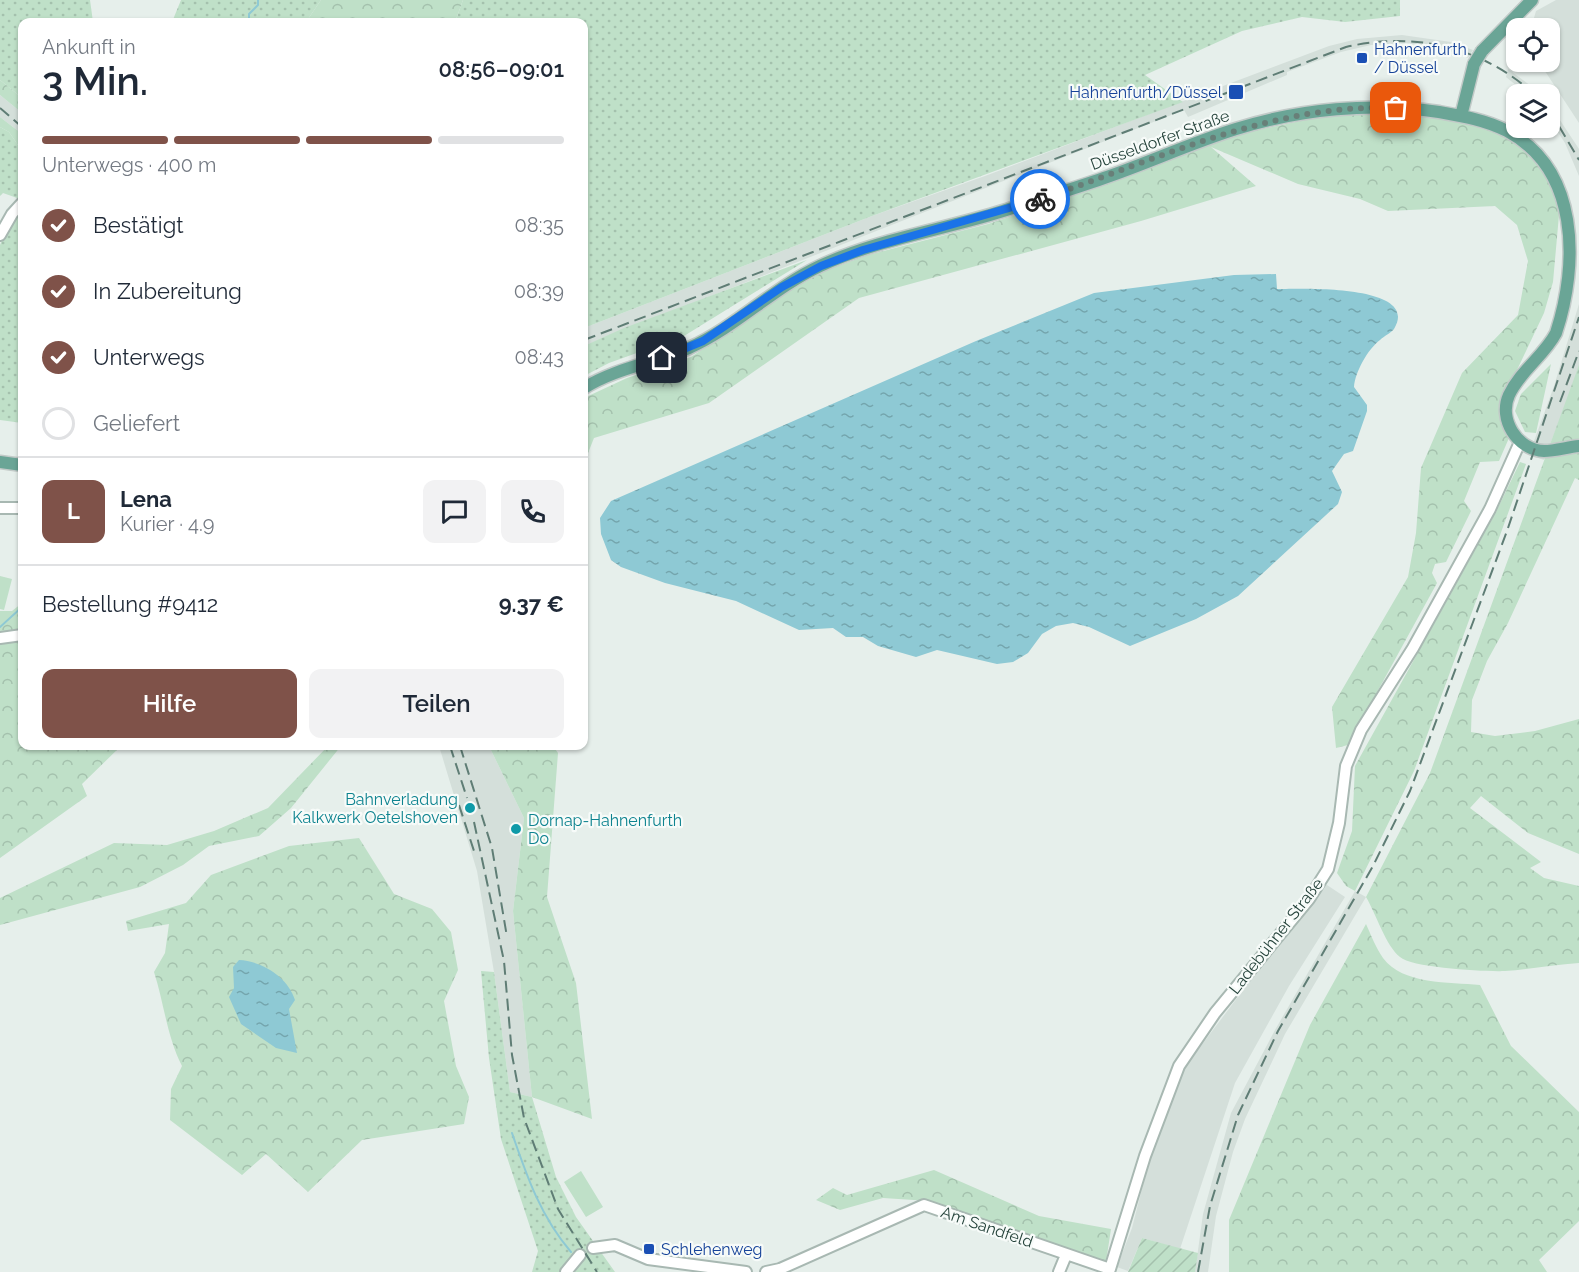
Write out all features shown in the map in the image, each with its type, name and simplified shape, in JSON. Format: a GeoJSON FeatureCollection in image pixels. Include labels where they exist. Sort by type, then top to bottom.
{"type":"FeatureCollection","features":[{"type":"Feature","properties":{"kind":"main road"},"geometry":{"type":"LineString","coordinates":[[1461,116],[1474,64],[1482,51],[1532,0]]}},
{"type":"Feature","properties":{"kind":"main road","name":"Düsseldorfer Straße"},"geometry":{"type":"LineString","coordinates":[[588,386],[606,376],[662,358],[703,341],[782,287],[841,257],[1071,189],[1238,129],[1290,116],[1354,108],[1410,109],[1461,116],[1505,130],[1539,152],[1549,163],[1563,188],[1576,227],[1574,287],[1565,315],[1554,337],[1515,386],[1507,403],[1507,421],[1520,442]]}},
{"type":"Feature","properties":{"kind":"main road"},"geometry":{"type":"LineString","coordinates":[[1520,442],[1544,451],[1579,446]]}},
{"type":"Feature","properties":{"kind":"main road"},"geometry":{"type":"LineString","coordinates":[[0,462],[18,464]]}},
{"type":"Feature","properties":{"kind":"street"},"geometry":{"type":"LineString","coordinates":[[0,235],[18,207]]}},
{"type":"Feature","properties":{"kind":"street","name":"Ladebühner Straße"},"geometry":{"type":"LineString","coordinates":[[1110,1269],[1145,1156],[1179,1066],[1215,1014],[1309,899],[1328,869],[1339,823],[1346,766],[1361,730],[1413,648],[1490,509],[1520,442]]}},
{"type":"Feature","properties":{"kind":"street"},"geometry":{"type":"LineString","coordinates":[[0,508],[18,508]]}},
{"type":"Feature","properties":{"kind":"street"},"geometry":{"type":"LineString","coordinates":[[0,638],[18,636]]}},
{"type":"Feature","properties":{"kind":"street","name":"Am Sandfeld"},"geometry":{"type":"LineString","coordinates":[[766,1272],[780,1269],[924,1205],[1110,1269]]}},
{"type":"Feature","properties":{"kind":"street"},"geometry":{"type":"LineString","coordinates":[[593,1248],[615,1245],[648,1258],[704,1268],[746,1272]]}},
{"type":"Feature","properties":{"kind":"street"},"geometry":{"type":"LineString","coordinates":[[566,1272],[580,1255]]}},
{"type":"Feature","properties":{"kind":"street"},"geometry":{"type":"LineString","coordinates":[[1059,1272],[1066,1255]]}},
{"type":"Feature","properties":{"kind":"shaded area"},"geometry":{"type":"Polygon","coordinates":[[[1556,0],[1579,0],[1579,123],[1560,94],[1560,84],[1553,84],[1546,72],[1560,72],[1560,18],[1534,18],[1536,11],[1556,0]]]}},
{"type":"Feature","properties":{"kind":"shaded area"},"geometry":{"type":"Polygon","coordinates":[[[1402,35],[1451,42],[1473,50],[1468,58],[1447,50],[1407,43],[1371,45],[1341,52],[1287,72],[1287,75],[1188,117],[1184,110],[588,344],[588,326],[872,216],[985,176],[1329,46],[1357,39],[1402,35]]]}},
{"type":"Feature","properties":{"kind":"shaded area"},"geometry":{"type":"Polygon","coordinates":[[[1507,72],[1512,72],[1528,84],[1515,84],[1506,77],[1507,72]]]}},
{"type":"Feature","properties":{"kind":"shaded area"},"geometry":{"type":"Polygon","coordinates":[[[0,95],[18,110],[18,131],[0,117],[0,95]]]}},
{"type":"Feature","properties":{"kind":"shaded area"},"geometry":{"type":"Polygon","coordinates":[[[1560,120],[1579,149],[1579,176],[1560,135],[1560,120]]]}},
{"type":"Feature","properties":{"kind":"shaded area"},"geometry":{"type":"Polygon","coordinates":[[[1579,304],[1579,370],[1544,460],[1529,455],[1554,386],[1579,304]]]}},
{"type":"Feature","properties":{"kind":"shaded area"},"geometry":{"type":"Polygon","coordinates":[[[440,750],[491,750],[524,818],[513,911],[532,1097],[510,1092],[494,972],[477,871],[440,750]]]}},
{"type":"Feature","properties":{"kind":"shaded area"},"geometry":{"type":"Polygon","coordinates":[[[1324,883],[1345,897],[1289,986],[1235,1083],[1180,1249],[1142,1238],[1128,1271],[1117,1267],[1132,1228],[1148,1165],[1185,1067],[1324,883]]]}},
{"type":"Feature","properties":{"kind":"shaded area"},"geometry":{"type":"Polygon","coordinates":[[[1355,891],[1366,897],[1285,1034],[1245,1119],[1233,1152],[1216,1216],[1208,1272],[1195,1272],[1203,1214],[1231,1113],[1275,1030],[1355,891]]]}},
{"type":"Feature","properties":{"kind":"green space"},"geometry":{"type":"Polygon","coordinates":[[[0,0],[90,0],[92,18],[18,18],[18,95],[0,80],[0,0]]]}},
{"type":"Feature","properties":{"kind":"green space"},"geometry":{"type":"Polygon","coordinates":[[[181,0],[321,0],[309,18],[174,18],[181,0]]]}},
{"type":"Feature","properties":{"kind":"green space"},"geometry":{"type":"Polygon","coordinates":[[[321,0],[463,0],[456,18],[309,18],[321,0]]]}},
{"type":"Feature","properties":{"kind":"green space"},"geometry":{"type":"Polygon","coordinates":[[[463,0],[1400,0],[1400,16],[1345,22],[1302,17],[1242,31],[1145,75],[1183,102],[872,216],[588,326],[588,18],[456,18],[463,0]]]}},
{"type":"Feature","properties":{"kind":"green space"},"geometry":{"type":"Polygon","coordinates":[[[0,80],[18,95],[18,110],[0,95],[0,80]]]}},
{"type":"Feature","properties":{"kind":"green space"},"geometry":{"type":"Polygon","coordinates":[[[1382,114],[1452,119],[1506,136],[1506,138],[1513,138],[1539,162],[1560,204],[1553,282],[1544,313],[1517,370],[1501,397],[1500,422],[1509,438],[1499,461],[1480,462],[1464,501],[1471,511],[1446,562],[1435,564],[1432,573],[1437,583],[1348,745],[1336,748],[1332,707],[1408,577],[1416,533],[1421,468],[1462,373],[1518,315],[1528,261],[1517,225],[1495,206],[1388,211],[1360,199],[1298,184],[1211,147],[1256,186],[1141,221],[859,298],[709,403],[594,438],[588,453],[588,396],[627,378],[691,357],[792,289],[827,270],[868,255],[988,224],[1101,186],[1239,134],[1328,115],[1382,114]]]}},
{"type":"Feature","properties":{"kind":"green space"},"geometry":{"type":"Polygon","coordinates":[[[0,117],[18,131],[18,145],[9,132],[0,127],[0,117]]]}},
{"type":"Feature","properties":{"kind":"green space"},"geometry":{"type":"Polygon","coordinates":[[[0,127],[9,132],[18,145],[18,198],[3,193],[0,196],[0,127]]]}},
{"type":"Feature","properties":{"kind":"green space"},"geometry":{"type":"Polygon","coordinates":[[[18,204],[18,422],[0,420],[0,245],[18,204]]]}},
{"type":"Feature","properties":{"kind":"green space"},"geometry":{"type":"Polygon","coordinates":[[[807,260],[684,336],[609,363],[588,374],[588,344],[624,328],[807,260]]]}},
{"type":"Feature","properties":{"kind":"green space"},"geometry":{"type":"Polygon","coordinates":[[[1551,364],[1536,433],[1525,432],[1515,411],[1521,394],[1551,364]]]}},
{"type":"Feature","properties":{"kind":"green space"},"geometry":{"type":"Polygon","coordinates":[[[1579,365],[1579,480],[1575,478],[1508,623],[1487,661],[1472,700],[1471,732],[1495,736],[1535,731],[1579,719],[1579,854],[1528,833],[1481,796],[1470,808],[1541,862],[1530,868],[1544,878],[1579,886],[1579,963],[1496,971],[1450,969],[1407,961],[1400,957],[1390,945],[1366,897],[1430,773],[1579,365]]]}},
{"type":"Feature","properties":{"kind":"green space"},"geometry":{"type":"Polygon","coordinates":[[[1520,462],[1526,464],[1414,771],[1355,891],[1346,886],[1337,873],[1352,831],[1355,766],[1496,512],[1520,462]]]}},
{"type":"Feature","properties":{"kind":"green space"},"geometry":{"type":"Polygon","coordinates":[[[0,576],[12,579],[4,610],[0,609],[0,576]]]}},
{"type":"Feature","properties":{"kind":"green space"},"geometry":{"type":"Polygon","coordinates":[[[18,606],[18,750],[117,750],[82,784],[87,796],[0,858],[0,611],[12,611],[18,606]]]}},
{"type":"Feature","properties":{"kind":"green space"},"geometry":{"type":"Polygon","coordinates":[[[324,750],[338,750],[291,808],[259,836],[209,846],[183,865],[140,887],[0,925],[0,898],[114,843],[167,845],[214,831],[268,808],[324,750]]]}},
{"type":"Feature","properties":{"kind":"green space"},"geometry":{"type":"Polygon","coordinates":[[[491,750],[556,750],[558,753],[547,897],[576,983],[592,1119],[532,1097],[513,911],[524,818],[491,750]]]}},
{"type":"Feature","properties":{"kind":"green space"},"geometry":{"type":"Polygon","coordinates":[[[359,838],[394,894],[432,909],[451,932],[458,970],[444,1001],[456,1066],[469,1097],[464,1124],[362,1140],[308,1192],[266,1154],[242,1175],[170,1120],[171,1089],[182,1066],[169,1032],[154,972],[165,953],[169,924],[128,931],[126,921],[186,903],[211,875],[289,846],[359,838]]]}},
{"type":"Feature","properties":{"kind":"green space"},"geometry":{"type":"Polygon","coordinates":[[[1366,924],[1383,958],[1402,973],[1427,980],[1480,985],[1511,1046],[1579,1112],[1579,1221],[1539,1260],[1547,1272],[1229,1272],[1229,1220],[1310,1025],[1366,924]]]}},
{"type":"Feature","properties":{"kind":"green space"},"geometry":{"type":"Polygon","coordinates":[[[481,971],[494,972],[510,1092],[532,1097],[556,1177],[576,1217],[615,1272],[532,1272],[538,1251],[501,1139],[489,1058],[481,971]]]}},
{"type":"Feature","properties":{"kind":"green space"},"geometry":{"type":"Polygon","coordinates":[[[934,1170],[1039,1216],[1111,1229],[1106,1262],[929,1201],[883,1198],[840,1210],[816,1200],[833,1188],[847,1195],[934,1170]]]}},
{"type":"Feature","properties":{"kind":"green space"},"geometry":{"type":"Polygon","coordinates":[[[581,1171],[603,1207],[586,1217],[564,1182],[581,1171]]]}},
{"type":"Feature","properties":{"kind":"green space"},"geometry":{"type":"Polygon","coordinates":[[[1142,1238],[1198,1253],[1195,1272],[1128,1272],[1142,1238]]]}},
{"type":"Feature","properties":{"kind":"water"},"geometry":{"type":"Polygon","coordinates":[[[1276,274],[1277,289],[1329,290],[1374,296],[1390,303],[1398,314],[1394,329],[1371,349],[1357,375],[1354,387],[1367,405],[1367,411],[1353,451],[1344,454],[1332,471],[1342,492],[1338,504],[1238,596],[1196,619],[1130,646],[1089,627],[1073,623],[1056,626],[1042,634],[1028,653],[1013,662],[997,664],[937,650],[916,657],[878,646],[863,637],[846,637],[833,628],[799,630],[736,601],[665,583],[621,567],[611,560],[601,534],[600,518],[611,501],[976,341],[1094,293],[1234,275],[1276,274]]]}},
{"type":"Feature","properties":{"kind":"water"},"geometry":{"type":"Polygon","coordinates":[[[239,960],[265,967],[287,984],[292,992],[295,1000],[289,1009],[297,1053],[276,1048],[241,1024],[229,997],[234,988],[233,967],[239,960]]]}},
{"type":"Feature","properties":{"kind":"waterway"},"geometry":{"type":"LineString","coordinates":[[249,18],[249,14],[258,5],[258,0]]}},
{"type":"Feature","properties":{"kind":"waterway"},"geometry":{"type":"LineString","coordinates":[[0,627],[18,611]]}},
{"type":"Feature","properties":{"kind":"waterway"},"geometry":{"type":"LineString","coordinates":[[512,1133],[529,1181],[543,1211],[571,1252]]}},
{"type":"Feature","properties":{"kind":"railway"},"geometry":{"type":"LineString","coordinates":[[588,338],[1346,47],[1372,42],[1397,41],[1422,42],[1446,47],[1470,54],[1522,84]]}},
{"type":"Feature","properties":{"kind":"railway"},"geometry":{"type":"LineString","coordinates":[[0,108],[18,124]]}},
{"type":"Feature","properties":{"kind":"railway"},"geometry":{"type":"LineString","coordinates":[[1560,128],[1579,160]]}},
{"type":"Feature","properties":{"kind":"railway"},"geometry":{"type":"LineString","coordinates":[[1198,1272],[1210,1206],[1238,1115],[1278,1031],[1373,866],[1410,791],[1507,531],[1579,317]]}},
{"type":"Feature","properties":{"kind":"railway"},"geometry":{"type":"LineString","coordinates":[[1560,402],[1579,351]]}},
{"type":"Feature","properties":{"kind":"railway"},"geometry":{"type":"LineString","coordinates":[[451,750],[467,798]]}},
{"type":"Feature","properties":{"kind":"railway"},"geometry":{"type":"LineString","coordinates":[[461,750],[492,848],[507,937]]}},
{"type":"Feature","properties":{"kind":"railway"},"geometry":{"type":"LineString","coordinates":[[459,805],[474,851]]}},
{"type":"Feature","properties":{"kind":"railway"},"geometry":{"type":"LineString","coordinates":[[474,822],[504,961],[512,1055],[524,1118],[558,1209],[597,1272]]}},
{"type":"Feature","properties":{"kind":"way so far"},"geometry":{"type":"LineString","coordinates":[[1040,199],[1238,129],[1283,118],[1327,111],[1354,108],[1396,108]]}},
{"type":"Feature","properties":{"kind":"place","name":"Hahnenfurth / Düssel"},"geometry":{"type":"Point","coordinates":[1362,58]}},
{"type":"Feature","properties":{"kind":"place","name":"Hahnenfurth/Düssel"},"geometry":{"type":"Point","coordinates":[1236,92]}},
{"type":"Feature","properties":{"kind":"place","name":"Bahnverladung Kalkwerk Oetelshoven"},"geometry":{"type":"Point","coordinates":[470,808]}},
{"type":"Feature","properties":{"kind":"place","name":"Dornap-Hahnenfurth Do"},"geometry":{"type":"Point","coordinates":[516,829]}},
{"type":"Feature","properties":{"kind":"place","name":"Schlehenweg"},"geometry":{"type":"Point","coordinates":[649,1249]}},
{"type":"Feature","properties":{"kind":"route"},"geometry":{"type":"LineString","coordinates":[[662,358],[703,341],[798,277],[841,257],[1040,199]]}}]}
